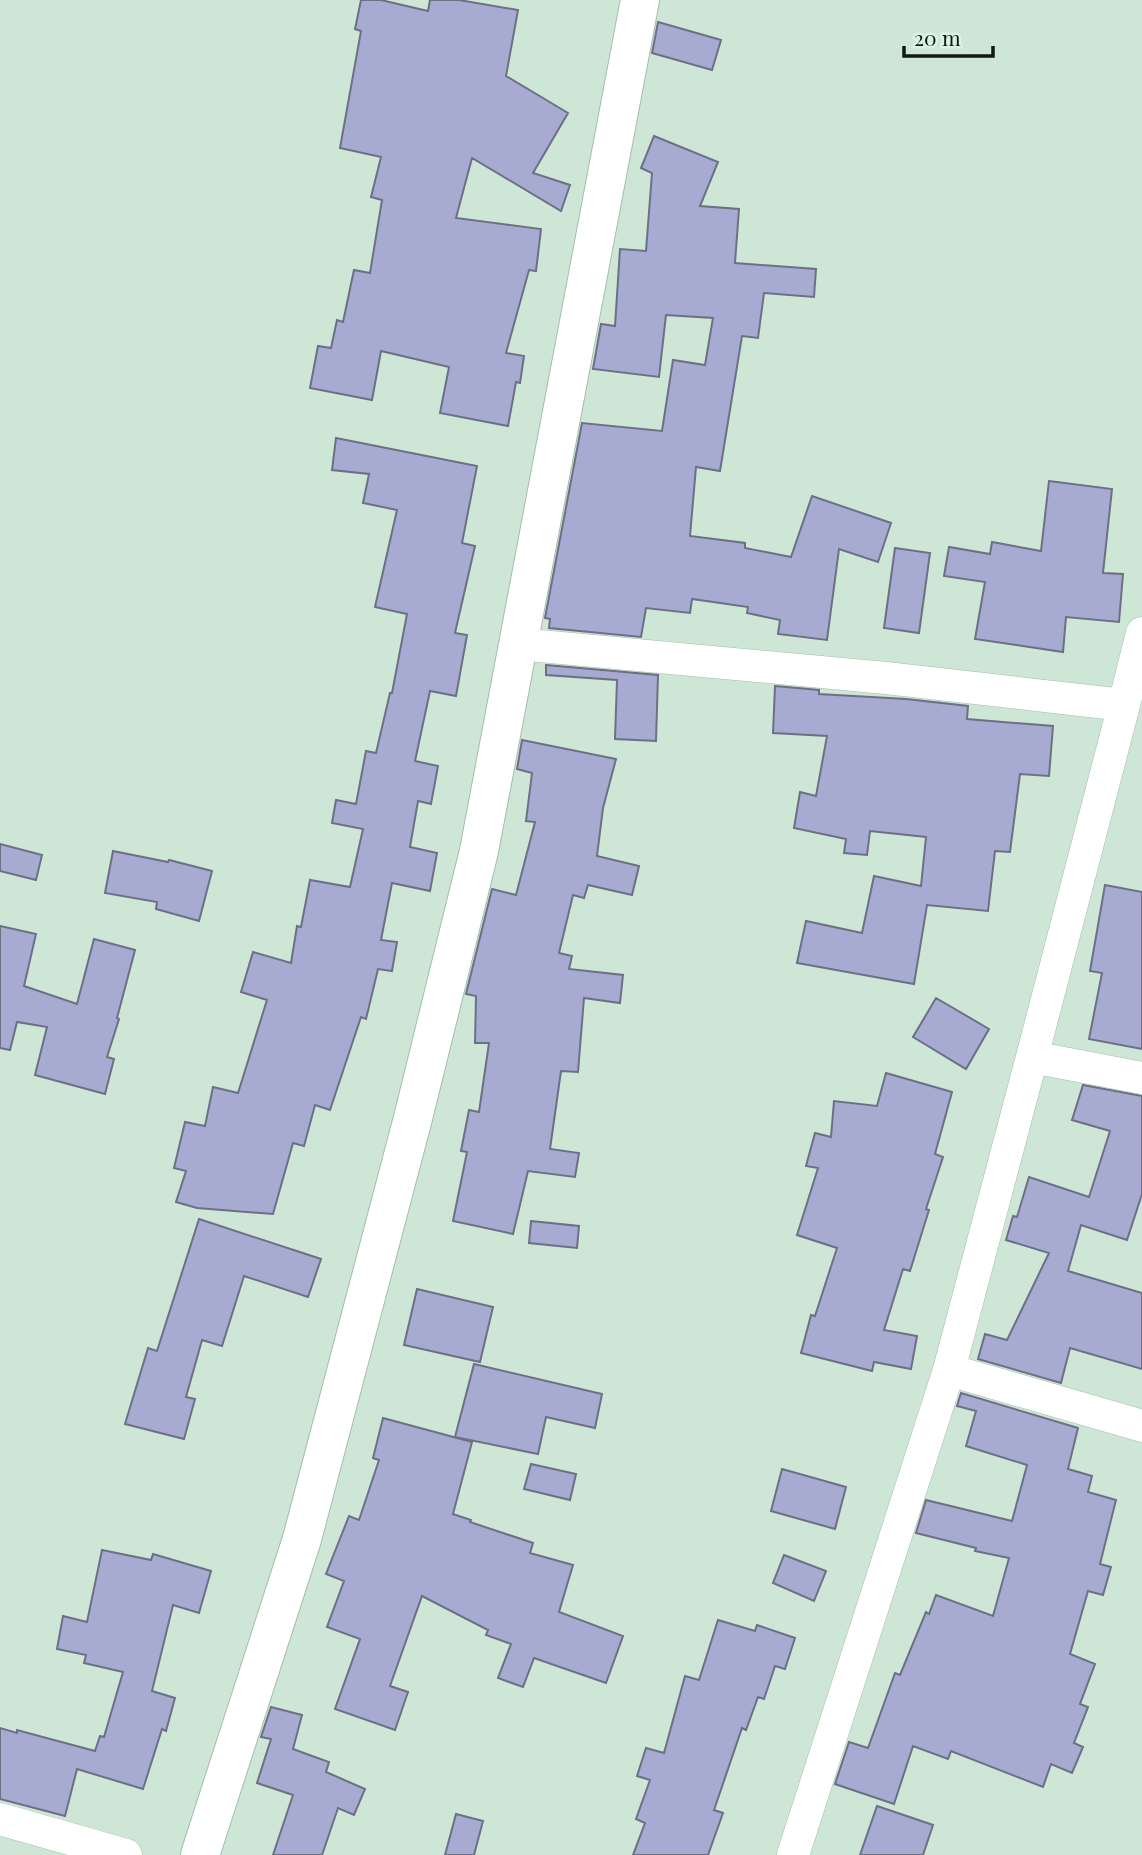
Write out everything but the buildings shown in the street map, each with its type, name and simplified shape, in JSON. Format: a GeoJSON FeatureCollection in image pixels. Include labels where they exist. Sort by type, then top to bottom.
{"type":"FeatureCollection","features":[{"type":"Feature","properties":{"kind":"street"},"geometry":{"type":"LineString","coordinates":[[200,1855],[306,1526],[479,851],[640,0]]}},
{"type":"Feature","properties":{"kind":"street"},"geometry":{"type":"LineString","coordinates":[[793,1855],[948,1370],[1142,634]]}},
{"type":"Feature","properties":{"kind":"street"},"geometry":{"type":"LineString","coordinates":[[518,644],[886,678],[1124,705]]}},
{"type":"Feature","properties":{"kind":"street"},"geometry":{"type":"LineString","coordinates":[[1032,1057],[1142,1078]]}},
{"type":"Feature","properties":{"kind":"street"},"geometry":{"type":"LineString","coordinates":[[948,1370],[1142,1426]]}},
{"type":"Feature","properties":{"kind":"street"},"geometry":{"type":"LineString","coordinates":[[0,1819],[126,1855]]}}]}
